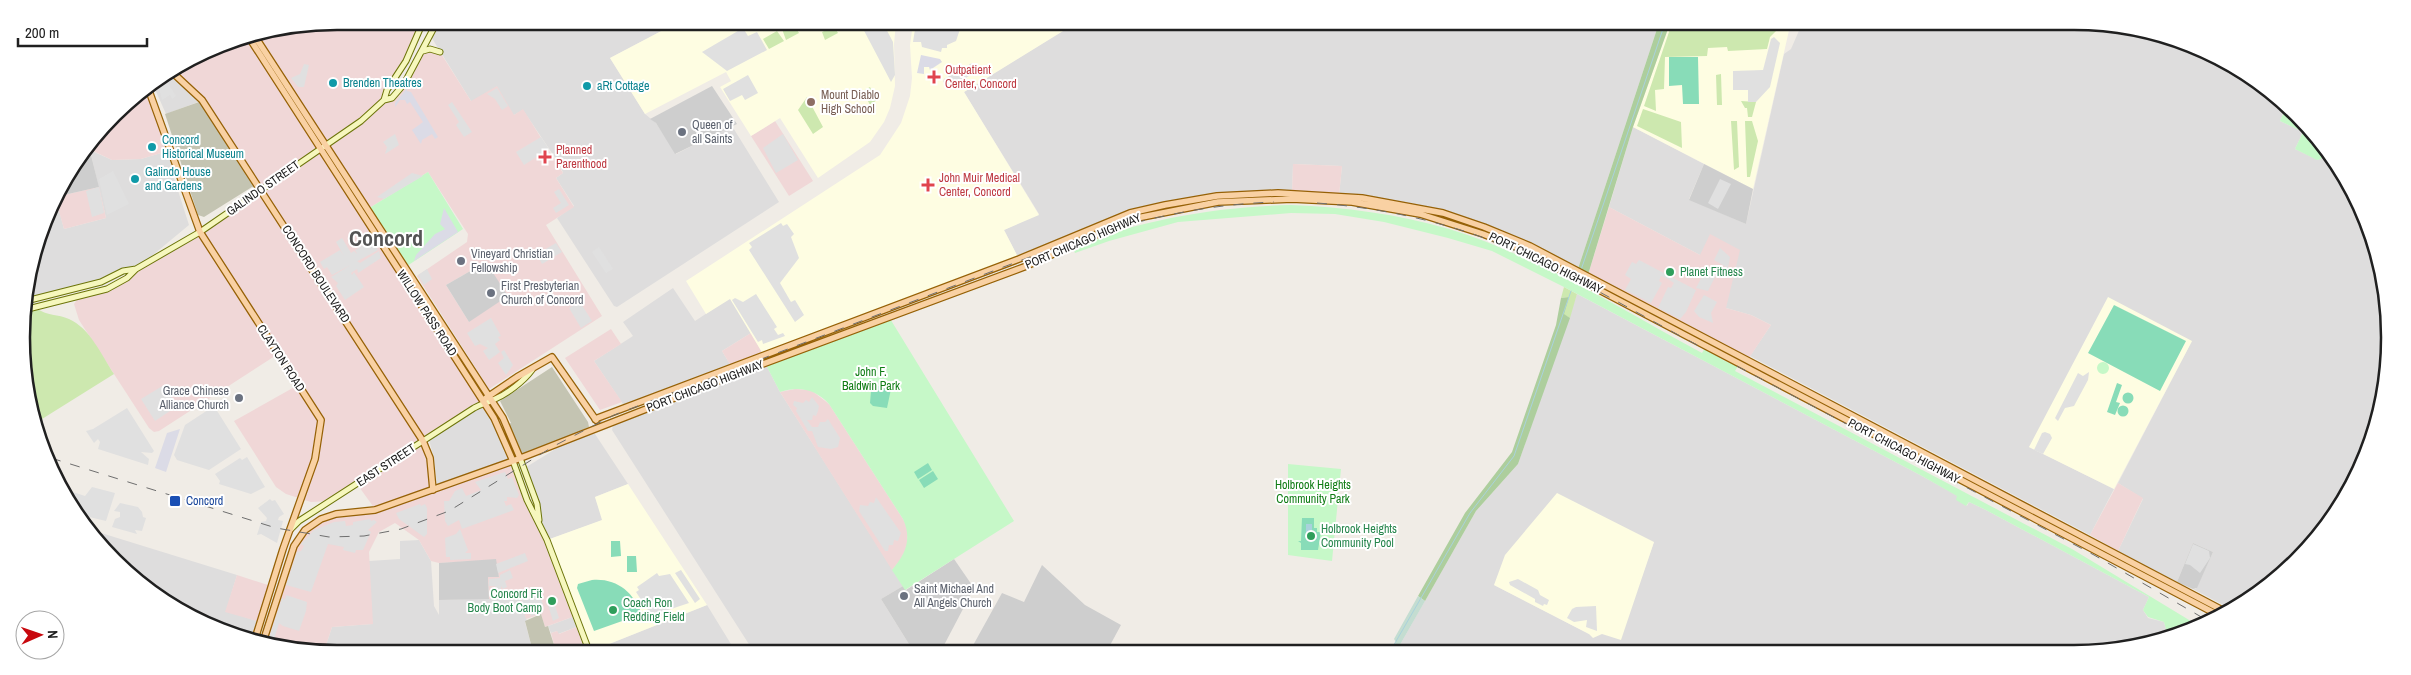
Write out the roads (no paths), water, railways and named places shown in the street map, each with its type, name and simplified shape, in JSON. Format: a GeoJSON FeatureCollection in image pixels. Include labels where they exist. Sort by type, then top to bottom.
{"type":"FeatureCollection","features":[{"type":"Feature","properties":{"kind":"main road"},"geometry":{"type":"LineString","coordinates":[[384,100],[387,90],[406,62],[420,30]]}},
{"type":"Feature","properties":{"kind":"main road"},"geometry":{"type":"LineString","coordinates":[[384,100],[392,98],[404,84],[433,30]]}},
{"type":"Feature","properties":{"kind":"main road","name":"WILLOW PASS ROAD"},"geometry":{"type":"LineString","coordinates":[[257,40],[324,146],[366,220],[498,424],[527,500],[539,520],[587,645]]}},
{"type":"Feature","properties":{"kind":"main road","name":"WILLOW PASS ROAD"},"geometry":{"type":"LineString","coordinates":[[252,42],[324,146],[503,418],[537,504],[539,520]]}},
{"type":"Feature","properties":{"kind":"main road"},"geometry":{"type":"LineString","coordinates":[[422,51],[430,49],[440,52]]}},
{"type":"Feature","properties":{"kind":"main road","name":"CONCORD BOULEVARD"},"geometry":{"type":"LineString","coordinates":[[176,76],[202,100],[423,441],[430,458],[433,490]]}},
{"type":"Feature","properties":{"kind":"main road","name":"CLAYTON ROAD"},"geometry":{"type":"LineString","coordinates":[[150,94],[200,232],[321,420],[317,452],[256,635]]}},
{"type":"Feature","properties":{"kind":"main road","name":"GALINDO STREET"},"geometry":{"type":"LineString","coordinates":[[32,308],[107,289],[127,278],[136,269],[200,232],[362,121],[384,100]]}},
{"type":"Feature","properties":{"kind":"main road","name":"PORT CHICAGO HIGHWAY"},"geometry":{"type":"LineString","coordinates":[[595,419],[1019,259],[1130,213],[1217,196],[1278,193],[1362,198],[1443,213],[1530,246],[2219,608]]}},
{"type":"Feature","properties":{"kind":"main road","name":"PORT CHICAGO HIGHWAY"},"geometry":{"type":"LineString","coordinates":[[265,636],[294,546],[305,530],[328,516],[375,510],[513,461],[600,426],[1024,267],[1132,219],[1167,210],[1218,202],[1292,199],[1352,202],[1396,208],[1484,234],[1552,263],[2212,612]]}},
{"type":"Feature","properties":{"kind":"main road","name":"GALINDO STREET"},"geometry":{"type":"LineString","coordinates":[[33,298],[101,282],[123,271],[136,269]]}},
{"type":"Feature","properties":{"kind":"main road"},"geometry":{"type":"LineString","coordinates":[[860,318],[862,327]]}},
{"type":"Feature","properties":{"kind":"main road","name":"EAST STREET"},"geometry":{"type":"LineString","coordinates":[[290,530],[299,521],[490,399],[522,374],[552,357],[558,362],[595,419]]}},
{"type":"Feature","properties":{"kind":"main road"},"geometry":{"type":"LineString","coordinates":[[595,419],[600,426]]}},
{"type":"Feature","properties":{"kind":"water"},"geometry":{"type":"Polygon","coordinates":[[[1306,524],[1312,524],[1312,534],[1317,535],[1317,539],[1306,538],[1306,524]]]}},
{"type":"Feature","properties":{"kind":"waterway"},"geometry":{"type":"LineString","coordinates":[[1581,270],[1663,30]]}},
{"type":"Feature","properties":{"kind":"waterway"},"geometry":{"type":"LineString","coordinates":[[1394,645],[1470,513],[1514,456],[1571,291]]}},
{"type":"Feature","properties":{"kind":"railway"},"geometry":{"type":"LineString","coordinates":[[55,459],[276,528],[329,537],[364,536],[401,529],[449,511],[554,446],[614,415],[1043,252],[1100,233],[1157,218],[1214,207],[1274,202]]}},
{"type":"Feature","properties":{"kind":"railway"},"geometry":{"type":"LineString","coordinates":[[1317,203],[1357,207],[1396,214],[1473,234],[1503,245],[1561,272],[1703,348]]}},
{"type":"Feature","properties":{"kind":"railway"},"geometry":{"type":"LineString","coordinates":[[1737,366],[2094,555],[2201,617]]}},
{"type":"Feature","properties":{"kind":"place","name":"Outpatient Center, Concord"},"geometry":{"type":"Point","coordinates":[934,77]}},
{"type":"Feature","properties":{"kind":"place","name":"Brenden Theatres"},"geometry":{"type":"Point","coordinates":[333,83]}},
{"type":"Feature","properties":{"kind":"place","name":"aRt Cottage"},"geometry":{"type":"Point","coordinates":[587,86]}},
{"type":"Feature","properties":{"kind":"place","name":"Mount Diablo High School"},"geometry":{"type":"Point","coordinates":[811,102]}},
{"type":"Feature","properties":{"kind":"place","name":"Queen of all Saints"},"geometry":{"type":"Point","coordinates":[682,132]}},
{"type":"Feature","properties":{"kind":"place","name":"Concord Historical Museum"},"geometry":{"type":"Point","coordinates":[152,147]}},
{"type":"Feature","properties":{"kind":"place","name":"Planned Parenthood"},"geometry":{"type":"Point","coordinates":[545,157]}},
{"type":"Feature","properties":{"kind":"place","name":"Galindo House and Gardens"},"geometry":{"type":"Point","coordinates":[135,179]}},
{"type":"Feature","properties":{"kind":"place","name":"John Muir Medical Center, Concord"},"geometry":{"type":"Point","coordinates":[928,185]}},
{"type":"Feature","properties":{"kind":"place","name":"Vineyard Christian Fellowship"},"geometry":{"type":"Point","coordinates":[461,261]}},
{"type":"Feature","properties":{"kind":"place","name":"Planet Fitness"},"geometry":{"type":"Point","coordinates":[1670,272]}},
{"type":"Feature","properties":{"kind":"place","name":"First Presbyterian Church of Concord"},"geometry":{"type":"Point","coordinates":[491,293]}},
{"type":"Feature","properties":{"kind":"place","name":"Grace Chinese Alliance Church"},"geometry":{"type":"Point","coordinates":[239,398]}},
{"type":"Feature","properties":{"kind":"place","name":"Concord"},"geometry":{"type":"Point","coordinates":[175,501]}},
{"type":"Feature","properties":{"kind":"place","name":"Holbrook Heights Community Pool"},"geometry":{"type":"Point","coordinates":[1311,536]}},
{"type":"Feature","properties":{"kind":"place","name":"Saint Michael And All Angels Church"},"geometry":{"type":"Point","coordinates":[904,596]}},
{"type":"Feature","properties":{"kind":"place","name":"Concord Fit Body Boot Camp"},"geometry":{"type":"Point","coordinates":[552,601]}},
{"type":"Feature","properties":{"kind":"place","name":"Coach Ron Redding Field"},"geometry":{"type":"Point","coordinates":[613,610]}},
{"type":"Feature","properties":{"kind":"district","name":"Concord"},"geometry":{"type":"Point","coordinates":[386,238]}},
{"type":"Feature","properties":{"kind":"park label","name":"John F. Baldwin Park"},"geometry":{"type":"Point","coordinates":[871,379]}},
{"type":"Feature","properties":{"kind":"park label","name":"Holbrook Heights Community Park"},"geometry":{"type":"Point","coordinates":[1313,492]}}]}
